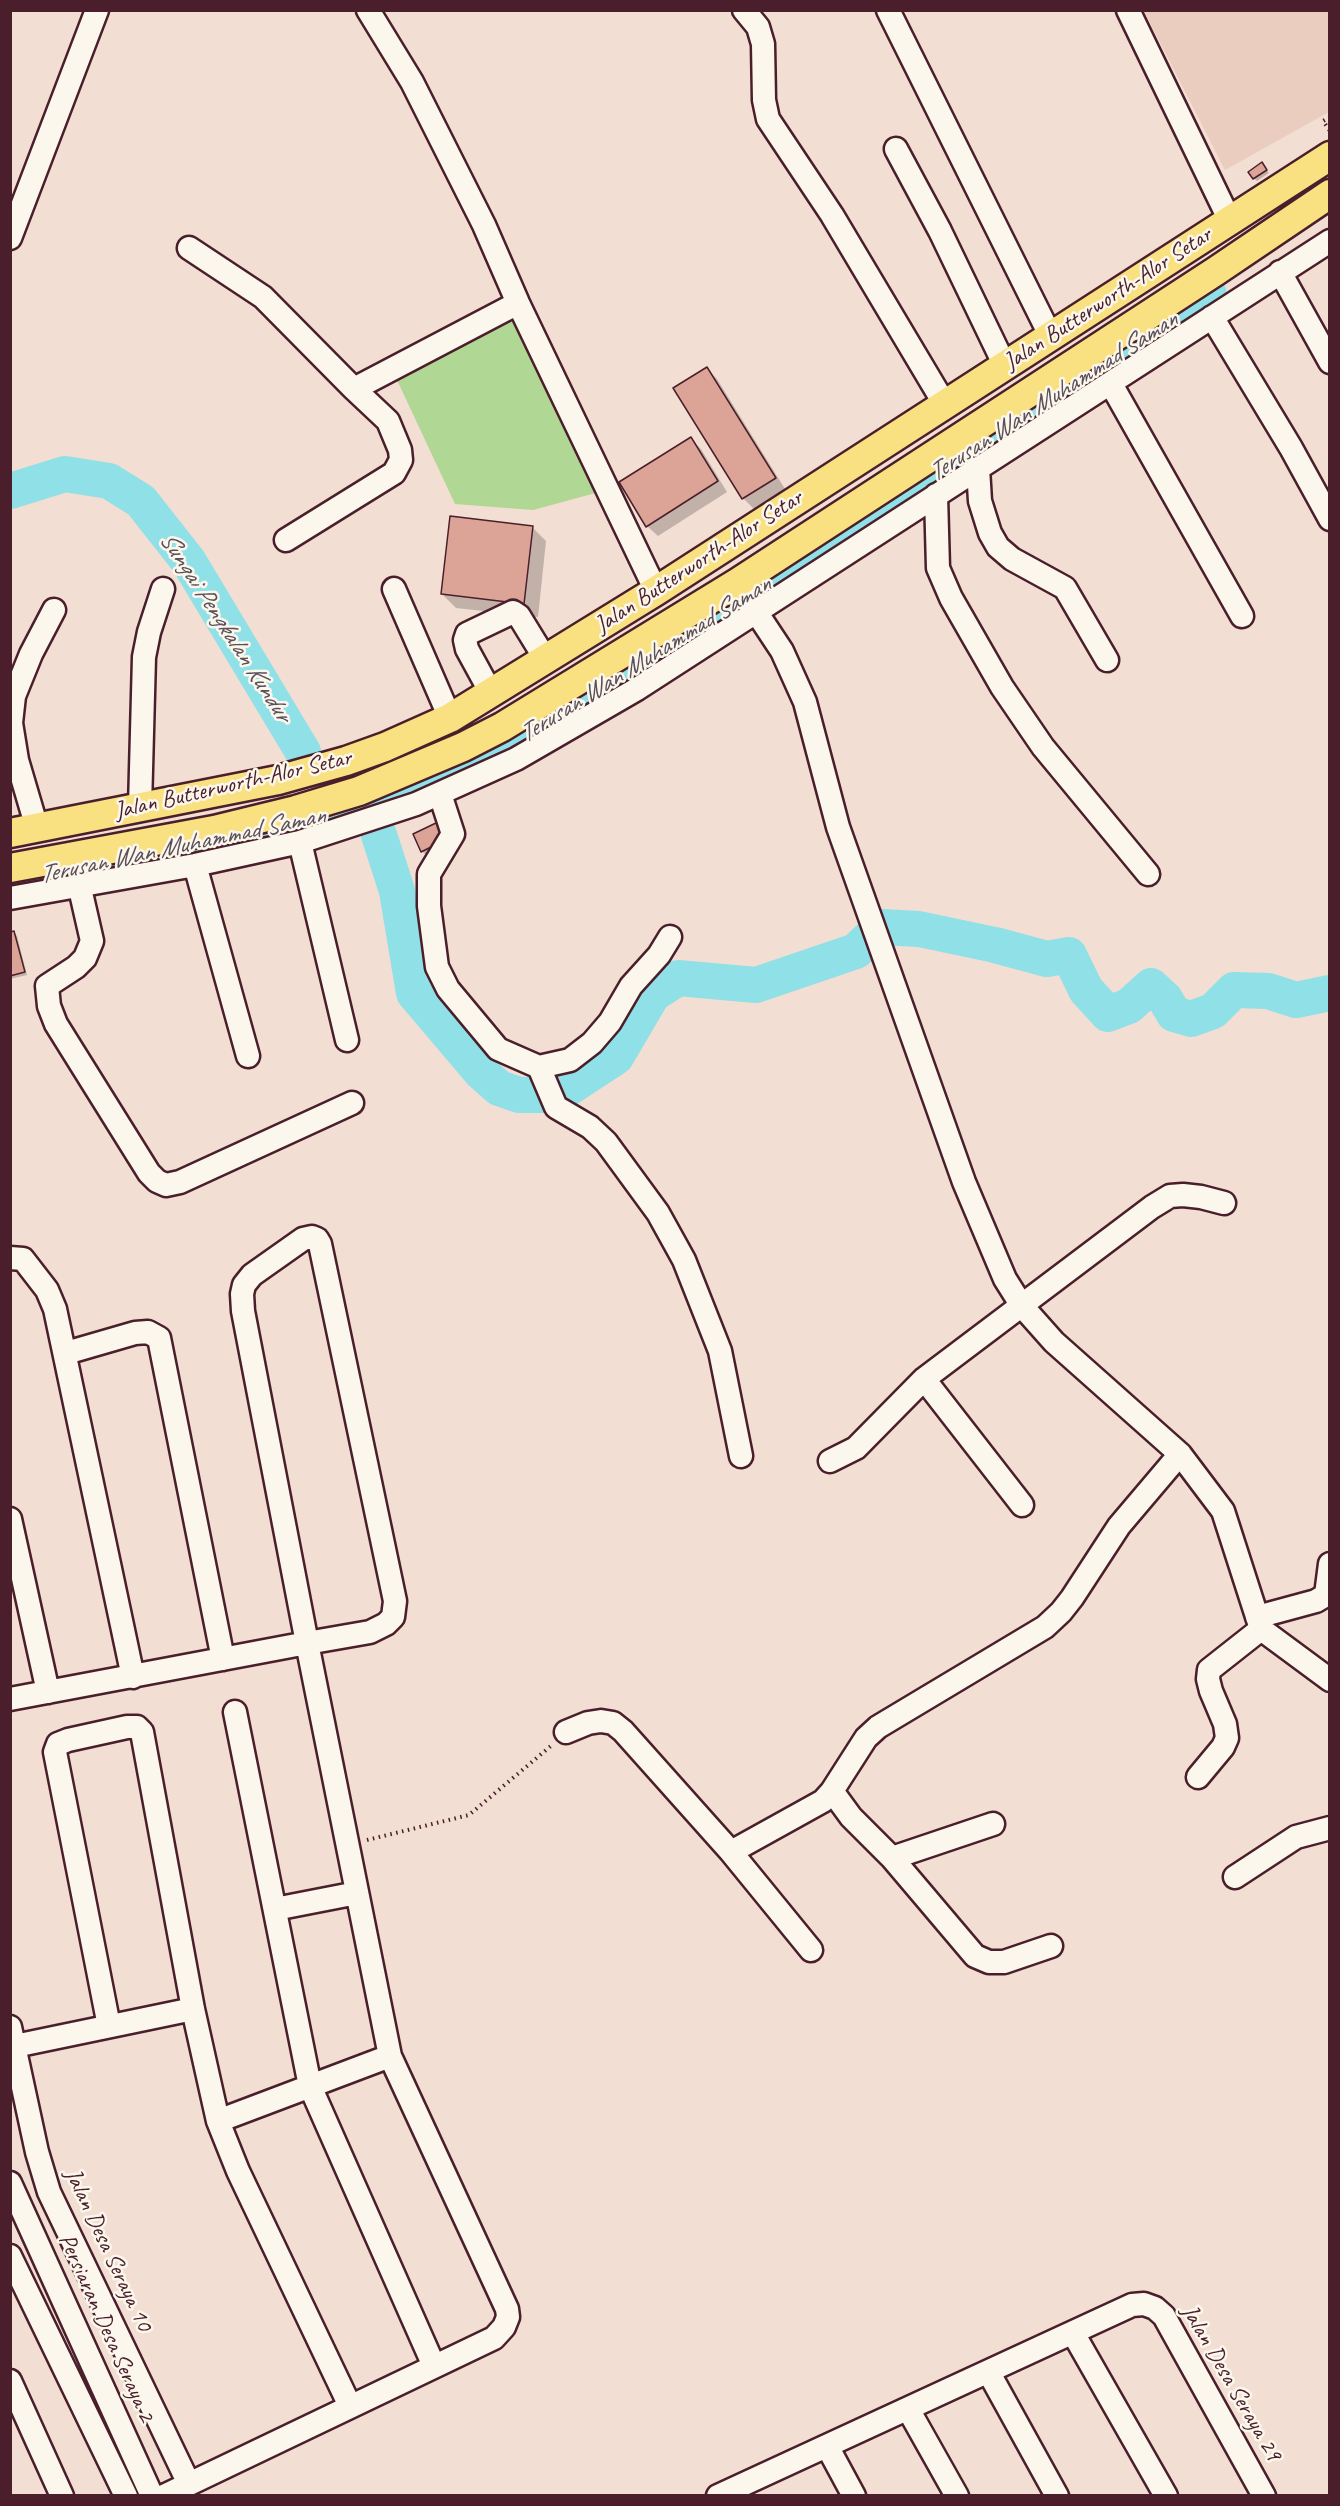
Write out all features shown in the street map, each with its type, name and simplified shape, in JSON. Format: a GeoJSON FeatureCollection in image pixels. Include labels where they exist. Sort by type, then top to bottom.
{"type":"FeatureCollection","features":[{"type":"Feature","properties":{"kind":"main road","name":"Jalan Butterworth-Alor Setar"},"geometry":{"type":"LineString","coordinates":[[24,830],[278,780],[346,761],[450,718],[656,591],[1329,156]]}},
{"type":"Feature","properties":{"kind":"main road","name":"Jalan Butterworth-Alor Setar"},"geometry":{"type":"LineString","coordinates":[[10,868],[214,830],[296,810],[359,791],[463,747],[502,727],[738,583],[1216,271],[1329,194]]}},
{"type":"Feature","properties":{"kind":"street"},"geometry":{"type":"LineString","coordinates":[[10,238],[97,10]]}},
{"type":"Feature","properties":{"kind":"street"},"geometry":{"type":"LineString","coordinates":[[368,10],[412,82],[484,225],[518,303],[656,591]]}},
{"type":"Feature","properties":{"kind":"street"},"geometry":{"type":"LineString","coordinates":[[744,10],[758,27],[763,44],[764,100],[768,119],[832,215],[944,403]]}},
{"type":"Feature","properties":{"kind":"street"},"geometry":{"type":"LineString","coordinates":[[888,10],[1051,337]]}},
{"type":"Feature","properties":{"kind":"street"},"geometry":{"type":"LineString","coordinates":[[1128,10],[1230,221]]}},
{"type":"Feature","properties":{"kind":"street"},"geometry":{"type":"LineString","coordinates":[[896,149],[940,231],[1005,366]]}},
{"type":"Feature","properties":{"kind":"street"},"geometry":{"type":"LineString","coordinates":[[10,898],[195,865],[300,842],[356,825],[440,794],[516,759],[571,729],[757,612],[1329,241]]}},
{"type":"Feature","properties":{"kind":"street"},"geometry":{"type":"LineString","coordinates":[[189,248],[263,297],[388,421],[400,450],[401,460],[394,473],[286,540]]}},
{"type":"Feature","properties":{"kind":"street"},"geometry":{"type":"LineString","coordinates":[[1216,271],[1237,302]]}},
{"type":"Feature","properties":{"kind":"street"},"geometry":{"type":"LineString","coordinates":[[1280,272],[1329,362]]}},
{"type":"Feature","properties":{"kind":"street"},"geometry":{"type":"LineString","coordinates":[[354,389],[518,303]]}},
{"type":"Feature","properties":{"kind":"street"},"geometry":{"type":"LineString","coordinates":[[1212,317],[1291,448],[1329,519]]}},
{"type":"Feature","properties":{"kind":"street"},"geometry":{"type":"LineString","coordinates":[[1111,384],[1242,616]]}},
{"type":"Feature","properties":{"kind":"street"},"geometry":{"type":"LineString","coordinates":[[978,468],[980,501],[990,532],[998,547],[1012,559],[1065,588],[1107,660]]}},
{"type":"Feature","properties":{"kind":"street"},"geometry":{"type":"LineString","coordinates":[[936,495],[938,568],[951,598],[1002,687],[1043,747],[1148,874]]}},
{"type":"Feature","properties":{"kind":"street"},"geometry":{"type":"LineString","coordinates":[[738,583],[782,651],[805,702],[838,827],[964,1182],[1005,1279],[1022,1306],[1054,1342],[1180,1455],[1223,1510],[1259,1623],[1329,1680]]}},
{"type":"Feature","properties":{"kind":"street"},"geometry":{"type":"LineString","coordinates":[[140,807],[144,657],[148,633],[163,589]]}},
{"type":"Feature","properties":{"kind":"street"},"geometry":{"type":"LineString","coordinates":[[394,589],[450,718]]}},
{"type":"Feature","properties":{"kind":"street"},"geometry":{"type":"LineString","coordinates":[[24,830],[11,723],[14,696],[31,654],[54,610]]}},
{"type":"Feature","properties":{"kind":"street"},"geometry":{"type":"LineString","coordinates":[[490,693],[467,649],[465,640],[467,634],[513,612],[519,616],[546,660]]}},
{"type":"Feature","properties":{"kind":"street"},"geometry":{"type":"LineString","coordinates":[[440,794],[453,834],[429,874],[429,906],[437,967],[448,989],[498,1049],[540,1070],[556,1107],[590,1127],[606,1142],[658,1213],[684,1260],[720,1351],[741,1456]]}},
{"type":"Feature","properties":{"kind":"street"},"geometry":{"type":"LineString","coordinates":[[300,842],[347,1040]]}},
{"type":"Feature","properties":{"kind":"street"},"geometry":{"type":"LineString","coordinates":[[195,865],[248,1056]]}},
{"type":"Feature","properties":{"kind":"street"},"geometry":{"type":"LineString","coordinates":[[79,884],[92,941],[85,958],[76,967],[47,986],[49,1006],[66,1041],[149,1173],[157,1181],[171,1185],[180,1182],[352,1103]]}},
{"type":"Feature","properties":{"kind":"street"},"geometry":{"type":"LineString","coordinates":[[540,1070],[570,1060],[592,1043],[610,1022],[631,987],[659,955],[670,937]]}},
{"type":"Feature","properties":{"kind":"street"},"geometry":{"type":"LineString","coordinates":[[830,1461],[856,1448],[924,1378],[1170,1196],[1201,1197],[1224,1203]]}},
{"type":"Feature","properties":{"kind":"street"},"geometry":{"type":"LineString","coordinates":[[10,1699],[133,1677],[307,1643],[370,1632],[386,1624],[393,1617],[395,1600],[320,1244],[317,1239],[312,1237],[303,1239],[252,1275],[244,1285],[243,1311],[307,1643],[390,2056],[507,2309],[508,2317],[504,2327],[494,2338],[164,2496]]}},
{"type":"Feature","properties":{"kind":"street"},"geometry":{"type":"LineString","coordinates":[[10,1258],[23,1259],[47,1290],[55,1309],[133,1677]]}},
{"type":"Feature","properties":{"kind":"street"},"geometry":{"type":"LineString","coordinates":[[66,1353],[135,1333],[148,1332],[159,1338],[223,1659]]}},
{"type":"Feature","properties":{"kind":"street"},"geometry":{"type":"LineString","coordinates":[[924,1378],[1022,1505]]}},
{"type":"Feature","properties":{"kind":"street"},"geometry":{"type":"LineString","coordinates":[[731,1852],[808,1811],[832,1791],[856,1751],[878,1727],[1028,1639],[1061,1612],[1119,1526],[1180,1455]]}},
{"type":"Feature","properties":{"kind":"street"},"geometry":{"type":"LineString","coordinates":[[10,1519],[48,1692]]}},
{"type":"Feature","properties":{"kind":"street"},"geometry":{"type":"LineString","coordinates":[[1198,1777],[1223,1747],[1227,1738],[1225,1724],[1211,1691],[1208,1679],[1209,1670],[1259,1623],[1326,1595],[1329,1564]]}},
{"type":"Feature","properties":{"kind":"street"},"geometry":{"type":"LineString","coordinates":[[235,1712],[310,2086],[434,2366]]}},
{"type":"Feature","properties":{"kind":"street"},"geometry":{"type":"LineString","coordinates":[[566,1732],[588,1723],[601,1721],[613,1723],[618,1727],[731,1852],[811,1950]]}},
{"type":"Feature","properties":{"kind":"street"},"geometry":{"type":"LineString","coordinates":[[109,2026],[55,1752],[58,1744],[68,1740],[127,1727],[137,1727],[142,1732],[193,2009],[218,2121],[238,2171],[350,2406]]}},
{"type":"Feature","properties":{"kind":"street"},"geometry":{"type":"LineString","coordinates":[[832,1791],[859,1827],[892,1858],[975,1956],[989,1962],[1004,1962],[1051,1946]]}},
{"type":"Feature","properties":{"kind":"street"},"geometry":{"type":"LineString","coordinates":[[892,1858],[993,1824]]}},
{"type":"Feature","properties":{"kind":"street"},"geometry":{"type":"LineString","coordinates":[[1235,1877],[1296,1837],[1329,1828]]}},
{"type":"Feature","properties":{"kind":"street"},"geometry":{"type":"LineString","coordinates":[[275,1909],[357,1893]]}},
{"type":"Feature","properties":{"kind":"street"},"geometry":{"type":"LineString","coordinates":[[12,2040],[109,2026],[193,2009]]}},
{"type":"Feature","properties":{"kind":"street","name":"Jalan Desa Seraya 10"},"geometry":{"type":"LineString","coordinates":[[12,2040],[37,2152],[49,2192],[189,2484]]}},
{"type":"Feature","properties":{"kind":"street"},"geometry":{"type":"LineString","coordinates":[[218,2121],[390,2056]]}},
{"type":"Feature","properties":{"kind":"street","name":"Persiaran Desa Seraya 2"},"geometry":{"type":"LineString","coordinates":[[10,2184],[152,2496]]}},
{"type":"Feature","properties":{"kind":"street"},"geometry":{"type":"LineString","coordinates":[[10,2256],[126,2496]]}},
{"type":"Feature","properties":{"kind":"street","name":"Jalan Desa Seraya 29"},"geometry":{"type":"LineString","coordinates":[[1073,2333],[1132,2305],[1144,2304],[1155,2308],[1164,2316],[1264,2496]]}},
{"type":"Feature","properties":{"kind":"street"},"geometry":{"type":"LineString","coordinates":[[718,2496],[1073,2333],[1166,2496]]}},
{"type":"Feature","properties":{"kind":"street"},"geometry":{"type":"LineString","coordinates":[[989,2373],[1058,2496]]}},
{"type":"Feature","properties":{"kind":"street"},"geometry":{"type":"LineString","coordinates":[[10,2381],[63,2496]]}},
{"type":"Feature","properties":{"kind":"street"},"geometry":{"type":"LineString","coordinates":[[908,2409],[957,2496]]}},
{"type":"Feature","properties":{"kind":"street"},"geometry":{"type":"LineString","coordinates":[[827,2446],[854,2496]]}},
{"type":"Feature","properties":{"kind":"path"},"geometry":{"type":"LineString","coordinates":[[1329,117],[1323,121],[1329,131]]}},
{"type":"Feature","properties":{"kind":"path"},"geometry":{"type":"LineString","coordinates":[[348,1843],[413,1830],[469,1815],[566,1732]]}},
{"type":"Feature","properties":{"kind":"shaded area"},"geometry":{"type":"Polygon","coordinates":[[[1144,11],[1329,11],[1329,112],[1225,170],[1144,11]]]}},
{"type":"Feature","properties":{"kind":"green space"},"geometry":{"type":"Polygon","coordinates":[[[520,314],[603,491],[533,510],[455,504],[397,380],[520,314]]]}},
{"type":"Feature","properties":{"kind":"building"},"geometry":{"type":"Polygon","coordinates":[[[1262,162],[1267,170],[1253,179],[1248,172],[1262,162]]]}},
{"type":"Feature","properties":{"kind":"building"},"geometry":{"type":"Polygon","coordinates":[[[707,367],[776,478],[742,499],[673,388],[707,367]]]}},
{"type":"Feature","properties":{"kind":"building"},"geometry":{"type":"Polygon","coordinates":[[[691,437],[718,481],[646,527],[619,482],[691,437]]]}},
{"type":"Feature","properties":{"kind":"building"},"geometry":{"type":"Polygon","coordinates":[[[450,516],[533,526],[524,604],[441,594],[450,516]]]}},
{"type":"Feature","properties":{"kind":"building"},"geometry":{"type":"Polygon","coordinates":[[[438,822],[447,839],[421,852],[413,834],[438,822]]]}},
{"type":"Feature","properties":{"kind":"building"},"geometry":{"type":"Polygon","coordinates":[[[14,931],[25,972],[10,976],[10,932],[14,931]]]}},
{"type":"Feature","properties":{"kind":"waterway","name":"Terusan Wan Muhammad Saman"},"geometry":{"type":"LineString","coordinates":[[197,847],[287,829],[400,793],[522,740],[1216,292]]}},
{"type":"Feature","properties":{"kind":"waterway","name":"Sungai Pengkalan Kundur"},"geometry":{"type":"LineString","coordinates":[[10,491],[65,474],[109,481],[141,501],[189,562],[303,752]]}},
{"type":"Feature","properties":{"kind":"waterway","name":"Sungai Pengkalan Kundur"},"geometry":{"type":"LineString","coordinates":[[379,835],[397,891],[414,993],[481,1072],[499,1088],[519,1095],[558,1095],[616,1057],[653,994],[678,978],[756,985],[856,951],[881,927],[919,929],[1047,959],[1069,955],[1086,990],[1108,1014],[1129,1006],[1151,986],[1165,999],[1174,1014],[1191,1019],[1213,1011],[1234,990],[1268,991],[1296,1000],[1330,993]]}},
{"type":"Feature","properties":{"kind":"waterway","name":"Terusan Wan Muhammad Saman"},"geometry":{"type":"LineString","coordinates":[[10,883],[149,856]]}}]}
